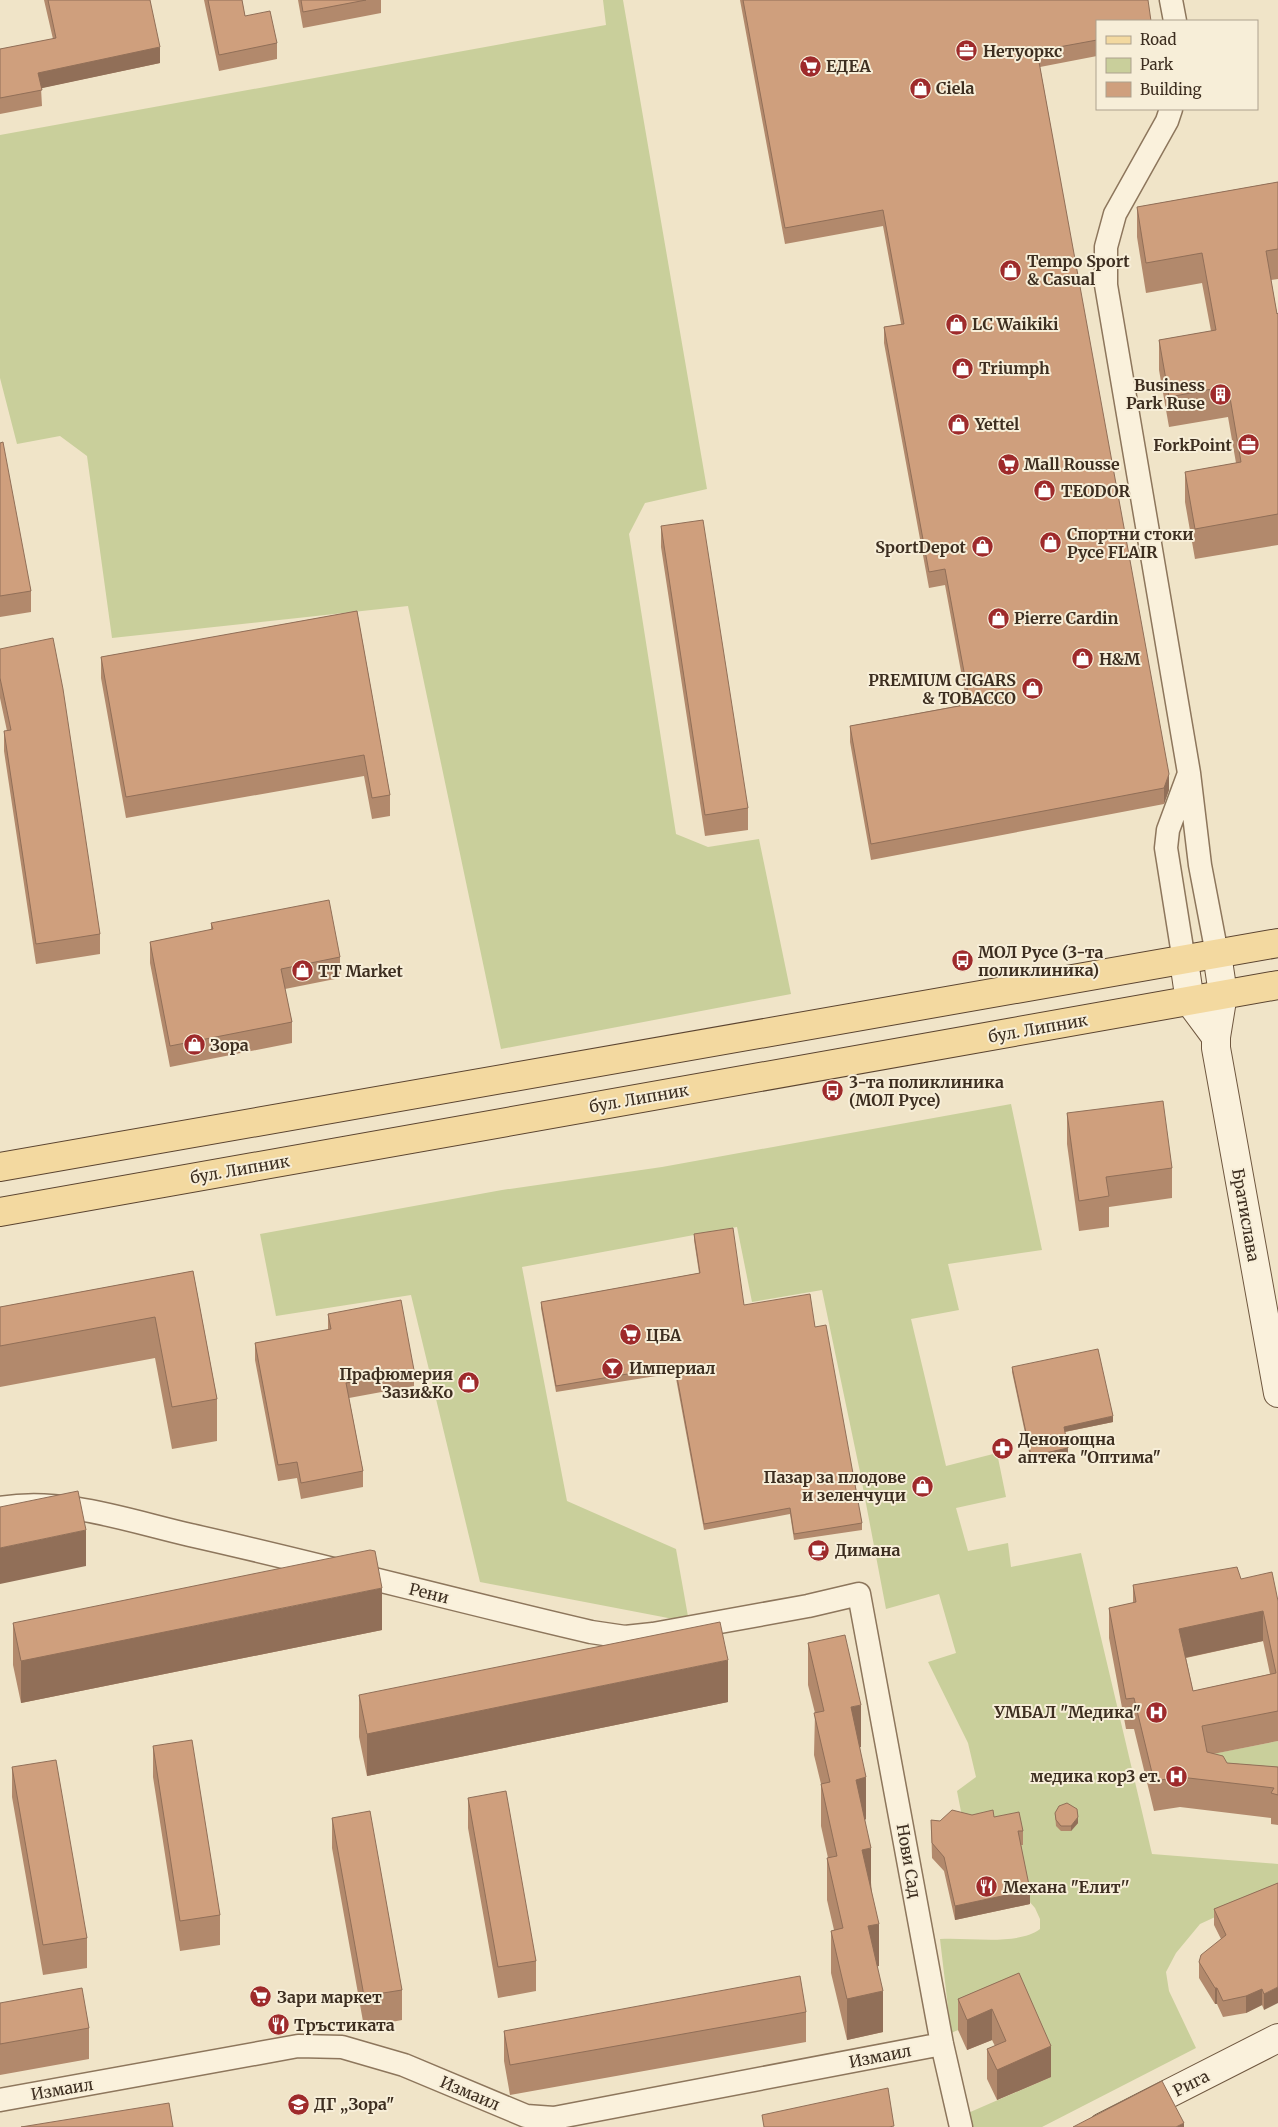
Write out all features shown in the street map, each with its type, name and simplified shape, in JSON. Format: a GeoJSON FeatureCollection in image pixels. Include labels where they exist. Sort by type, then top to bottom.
{"type":"FeatureCollection","features":[{"type":"Feature","properties":{"kind":"main road"},"geometry":{"type":"LineString","coordinates":[[0,1167],[1184,961],[1278,943]]}},
{"type":"Feature","properties":{"kind":"main road","name":"бул. Липник"},"geometry":{"type":"LineString","coordinates":[[0,1212],[1278,985]]}},
{"type":"Feature","properties":{"kind":"street"},"geometry":{"type":"LineString","coordinates":[[1171,0],[1175,20]]}},
{"type":"Feature","properties":{"kind":"street"},"geometry":{"type":"LineString","coordinates":[[1171,110],[1167,121],[1115,214],[1106,247],[1106,285],[1189,773],[1200,865],[1218,954],[1223,994],[1216,1037]]}},
{"type":"Feature","properties":{"kind":"street"},"geometry":{"type":"LineString","coordinates":[[1189,773],[1168,830],[1166,848],[1190,1002],[1216,1037]]}},
{"type":"Feature","properties":{"kind":"street","name":"Братислава"},"geometry":{"type":"LineString","coordinates":[[1216,1037],[1278,1393]]}},
{"type":"Feature","properties":{"kind":"street","name":"Рени"},"geometry":{"type":"LineString","coordinates":[[0,1508],[12,1506],[62,1506],[266,1552],[591,1632],[624,1637],[808,1606],[859,1594]]}},
{"type":"Feature","properties":{"kind":"street","name":"Нови Сад"},"geometry":{"type":"LineString","coordinates":[[859,1594],[942,2044],[961,2127]]}},
{"type":"Feature","properties":{"kind":"street","name":"Рига"},"geometry":{"type":"LineString","coordinates":[[1103,2127],[1278,2038]]}},
{"type":"Feature","properties":{"kind":"street","name":"Измаил"},"geometry":{"type":"LineString","coordinates":[[0,2100],[298,2046],[342,2047],[404,2065],[526,2116],[554,2118],[942,2044]]}},
{"type":"Feature","properties":{"kind":"green space"},"geometry":{"type":"Polygon","coordinates":[[[603,0],[623,0],[707,489],[645,503],[629,534],[676,834],[708,847],[759,839],[791,994],[501,1049],[408,606],[112,638],[87,456],[60,436],[17,444],[0,378],[0,135],[606,25],[603,0]]]}},
{"type":"Feature","properties":{"kind":"green space"},"geometry":{"type":"Polygon","coordinates":[[[1011,1104],[1042,1250],[948,1264],[959,1310],[911,1319],[946,1466],[997,1453],[1006,1497],[956,1508],[968,1551],[1008,1543],[1011,1567],[1081,1553],[1152,1854],[1278,1864],[1278,1888],[1200,1924],[1176,1953],[1166,1972],[1169,1991],[1196,2048],[1042,2127],[972,2127],[968,2113],[1051,2077],[1019,2004],[951,2033],[940,1939],[992,1940],[1019,1937],[1040,1929],[1040,1919],[1035,1908],[964,1827],[957,1791],[976,1777],[968,1743],[928,1662],[956,1653],[939,1594],[886,1609],[822,1290],[752,1302],[737,1227],[522,1267],[567,1501],[676,1549],[689,1622],[480,1582],[411,1295],[276,1316],[260,1234],[502,1190],[662,1167],[1011,1104]]]}},
{"type":"Feature","properties":{"kind":"green space"},"geometry":{"type":"Polygon","coordinates":[[[1278,1741],[1278,1798],[1202,1756],[1278,1741]]]}},
{"type":"Feature","properties":{"kind":"building"},"geometry":{"type":"Polygon","coordinates":[[[48,0],[150,0],[160,47],[38,73],[42,90],[0,98],[0,49],[56,38],[48,0]]]}},
{"type":"Feature","properties":{"kind":"building"},"geometry":{"type":"Polygon","coordinates":[[[208,0],[242,0],[245,16],[270,11],[277,43],[219,55],[208,0]]]}},
{"type":"Feature","properties":{"kind":"building"},"geometry":{"type":"Polygon","coordinates":[[[301,0],[366,0],[303,12],[301,0]]]}},
{"type":"Feature","properties":{"kind":"building","name":"Mall Rousse"},"geometry":{"type":"Polygon","coordinates":[[[743,0],[1148,0],[1151,20],[1096,20],[1096,40],[1037,51],[1169,774],[1164,788],[871,844],[850,726],[970,704],[945,569],[929,572],[884,327],[904,324],[883,210],[785,228],[743,0]]]}},
{"type":"Feature","properties":{"kind":"building","name":"Business Park Ruse"},"geometry":{"type":"Polygon","coordinates":[[[1278,182],[1278,249],[1266,251],[1278,313],[1278,514],[1195,529],[1185,472],[1241,462],[1228,386],[1169,397],[1159,340],[1216,330],[1202,253],[1146,263],[1137,207],[1278,182]]]}},
{"type":"Feature","properties":{"kind":"building"},"geometry":{"type":"Polygon","coordinates":[[[3,442],[31,591],[0,596],[0,443],[3,442]]]}},
{"type":"Feature","properties":{"kind":"building"},"geometry":{"type":"Polygon","coordinates":[[[703,520],[748,808],[705,815],[661,526],[703,520]]]}},
{"type":"Feature","properties":{"kind":"building"},"geometry":{"type":"Polygon","coordinates":[[[357,611],[390,795],[372,798],[364,755],[126,797],[101,657],[357,611]]]}},
{"type":"Feature","properties":{"kind":"building"},"geometry":{"type":"Polygon","coordinates":[[[53,638],[63,689],[100,934],[36,944],[4,731],[11,730],[0,678],[0,649],[53,638]]]}},
{"type":"Feature","properties":{"kind":"building"},"geometry":{"type":"Polygon","coordinates":[[[329,900],[340,957],[281,969],[292,1022],[170,1046],[150,942],[213,929],[211,923],[329,900]]]}},
{"type":"Feature","properties":{"kind":"building"},"geometry":{"type":"Polygon","coordinates":[[[1163,1101],[1172,1168],[1106,1177],[1109,1196],[1079,1201],[1067,1113],[1163,1101]]]}},
{"type":"Feature","properties":{"kind":"building"},"geometry":{"type":"Polygon","coordinates":[[[733,1228],[744,1305],[810,1294],[815,1327],[826,1325],[862,1523],[794,1534],[790,1508],[704,1524],[675,1366],[556,1386],[541,1302],[700,1273],[694,1234],[733,1228]]]}},
{"type":"Feature","properties":{"kind":"building"},"geometry":{"type":"Polygon","coordinates":[[[193,1271],[217,1399],[172,1407],[155,1317],[0,1346],[0,1307],[193,1271]]]}},
{"type":"Feature","properties":{"kind":"building"},"geometry":{"type":"Polygon","coordinates":[[[401,1300],[414,1370],[346,1383],[363,1471],[301,1483],[297,1462],[278,1465],[255,1343],[331,1329],[328,1314],[401,1300]]]}},
{"type":"Feature","properties":{"kind":"building"},"geometry":{"type":"Polygon","coordinates":[[[1098,1349],[1113,1416],[1064,1427],[1068,1448],[1031,1456],[1012,1367],[1098,1349]]]}},
{"type":"Feature","properties":{"kind":"building"},"geometry":{"type":"Polygon","coordinates":[[[78,1491],[86,1530],[0,1548],[0,1507],[78,1491]]]}},
{"type":"Feature","properties":{"kind":"building"},"geometry":{"type":"Polygon","coordinates":[[[370,1550],[375,1551],[382,1588],[21,1661],[13,1623],[370,1550]]]}},
{"type":"Feature","properties":{"kind":"building"},"geometry":{"type":"Polygon","coordinates":[[[1237,1567],[1241,1579],[1272,1572],[1278,1601],[1278,1711],[1202,1726],[1207,1752],[1223,1756],[1227,1763],[1278,1767],[1278,1795],[1271,1793],[1274,1788],[1180,1777],[1154,1781],[1134,1698],[1126,1699],[1109,1608],[1136,1602],[1133,1585],[1237,1567]],[[1263,1611],[1179,1629],[1193,1691],[1276,1673],[1263,1611]]]}},
{"type":"Feature","properties":{"kind":"building"},"geometry":{"type":"Polygon","coordinates":[[[720,1622],[728,1660],[367,1734],[359,1695],[720,1622]]]}},
{"type":"Feature","properties":{"kind":"building"},"geometry":{"type":"Polygon","coordinates":[[[845,1635],[861,1705],[851,1707],[866,1777],[856,1780],[871,1848],[862,1850],[879,1924],[868,1926],[883,1991],[847,1999],[831,1931],[843,1928],[827,1858],[837,1856],[821,1784],[830,1782],[814,1713],[824,1711],[808,1643],[845,1635]]]}},
{"type":"Feature","properties":{"kind":"building"},"geometry":{"type":"Polygon","coordinates":[[[192,1740],[220,1915],[180,1921],[153,1746],[192,1740]]]}},
{"type":"Feature","properties":{"kind":"building"},"geometry":{"type":"Polygon","coordinates":[[[56,1760],[87,1938],[43,1945],[12,1767],[56,1760]]]}},
{"type":"Feature","properties":{"kind":"building"},"geometry":{"type":"Polygon","coordinates":[[[506,1791],[536,1961],[498,1967],[468,1798],[506,1791]]]}},
{"type":"Feature","properties":{"kind":"building"},"geometry":{"type":"Polygon","coordinates":[[[1067,1803],[1077,1809],[1078,1817],[1071,1826],[1061,1826],[1056,1820],[1055,1813],[1059,1806],[1067,1803]]]}},
{"type":"Feature","properties":{"kind":"building","name":"Механа \"Елит''"},"geometry":{"type":"Polygon","coordinates":[[[952,1810],[972,1815],[993,1810],[994,1817],[1019,1812],[1023,1831],[1018,1831],[1030,1890],[955,1906],[944,1857],[932,1843],[931,1820],[940,1821],[952,1810]]]}},
{"type":"Feature","properties":{"kind":"building"},"geometry":{"type":"Polygon","coordinates":[[[370,1811],[402,1990],[364,1996],[332,1818],[370,1811]]]}},
{"type":"Feature","properties":{"kind":"building"},"geometry":{"type":"Polygon","coordinates":[[[1278,1883],[1278,1987],[1264,1994],[1262,1989],[1246,1996],[1223,2001],[1217,1988],[1215,1988],[1199,1962],[1201,1955],[1226,1935],[1214,1909],[1278,1883]]]}},
{"type":"Feature","properties":{"kind":"building"},"geometry":{"type":"Polygon","coordinates":[[[1019,1973],[1051,2046],[997,2070],[987,2049],[1006,2041],[992,2009],[967,2020],[958,1999],[1019,1973]]]}},
{"type":"Feature","properties":{"kind":"building"},"geometry":{"type":"Polygon","coordinates":[[[800,1976],[806,2012],[510,2065],[504,2031],[800,1976]]]}},
{"type":"Feature","properties":{"kind":"building"},"geometry":{"type":"Polygon","coordinates":[[[82,1988],[89,2028],[0,2044],[0,2003],[82,1988]]]}},
{"type":"Feature","properties":{"kind":"building"},"geometry":{"type":"Polygon","coordinates":[[[1162,2081],[1184,2123],[1176,2127],[1073,2127],[1162,2081]]]}},
{"type":"Feature","properties":{"kind":"building"},"geometry":{"type":"Polygon","coordinates":[[[888,2088],[894,2126],[764,2127],[762,2115],[888,2088]]]}},
{"type":"Feature","properties":{"kind":"building"},"geometry":{"type":"Polygon","coordinates":[[[169,2103],[173,2127],[21,2127],[169,2103]]]}},
{"type":"Feature","properties":{"kind":"place","name":"Нетуоркс"},"geometry":{"type":"Point","coordinates":[967,51]}},
{"type":"Feature","properties":{"kind":"place","name":"ЕДЕА"},"geometry":{"type":"Point","coordinates":[810,66]}},
{"type":"Feature","properties":{"kind":"place","name":"Ciela"},"geometry":{"type":"Point","coordinates":[920,88]}},
{"type":"Feature","properties":{"kind":"place","name":"Tempo Sport & Casual"},"geometry":{"type":"Point","coordinates":[1011,270]}},
{"type":"Feature","properties":{"kind":"place","name":"LC Waikiki"},"geometry":{"type":"Point","coordinates":[956,324]}},
{"type":"Feature","properties":{"kind":"place","name":"Triumph"},"geometry":{"type":"Point","coordinates":[963,368]}},
{"type":"Feature","properties":{"kind":"place","name":"Business Park Ruse"},"geometry":{"type":"Point","coordinates":[1221,394]}},
{"type":"Feature","properties":{"kind":"place","name":"Yettel"},"geometry":{"type":"Point","coordinates":[959,424]}},
{"type":"Feature","properties":{"kind":"place","name":"ForkPoint"},"geometry":{"type":"Point","coordinates":[1248,445]}},
{"type":"Feature","properties":{"kind":"place","name":"Mall Rousse"},"geometry":{"type":"Point","coordinates":[1008,464]}},
{"type":"Feature","properties":{"kind":"place","name":"TEODOR"},"geometry":{"type":"Point","coordinates":[1045,491]}},
{"type":"Feature","properties":{"kind":"place","name":"Спортни стоки Русе FLAIR"},"geometry":{"type":"Point","coordinates":[1051,543]}},
{"type":"Feature","properties":{"kind":"place","name":"SportDepot"},"geometry":{"type":"Point","coordinates":[982,547]}},
{"type":"Feature","properties":{"kind":"place","name":"Pierre Cardin"},"geometry":{"type":"Point","coordinates":[998,618]}},
{"type":"Feature","properties":{"kind":"place","name":"H&M"},"geometry":{"type":"Point","coordinates":[1083,659]}},
{"type":"Feature","properties":{"kind":"place","name":"PREMIUM CIGARS & TOBACCO"},"geometry":{"type":"Point","coordinates":[1032,689]}},
{"type":"Feature","properties":{"kind":"place","name":"МОЛ Русе (3-та поликлиника)"},"geometry":{"type":"Point","coordinates":[962,961]}},
{"type":"Feature","properties":{"kind":"place","name":"TT Market"},"geometry":{"type":"Point","coordinates":[302,971]}},
{"type":"Feature","properties":{"kind":"place","name":"Зора"},"geometry":{"type":"Point","coordinates":[194,1045]}},
{"type":"Feature","properties":{"kind":"place","name":"3-та поликлиника (МОЛ Русе)"},"geometry":{"type":"Point","coordinates":[833,1091]}},
{"type":"Feature","properties":{"kind":"place","name":"ЦБА"},"geometry":{"type":"Point","coordinates":[630,1335]}},
{"type":"Feature","properties":{"kind":"place","name":"Империал"},"geometry":{"type":"Point","coordinates":[613,1368]}},
{"type":"Feature","properties":{"kind":"place","name":"Прафюмерия Зази&Ко"},"geometry":{"type":"Point","coordinates":[469,1383]}},
{"type":"Feature","properties":{"kind":"place","name":"Денонощна аптека \"Оптима\""},"geometry":{"type":"Point","coordinates":[1002,1448]}},
{"type":"Feature","properties":{"kind":"place","name":"Пазар за плодове и зеленчуци"},"geometry":{"type":"Point","coordinates":[922,1486]}},
{"type":"Feature","properties":{"kind":"place","name":"Димана"},"geometry":{"type":"Point","coordinates":[819,1550]}},
{"type":"Feature","properties":{"kind":"place","name":"УМБАЛ \"Медика\""},"geometry":{"type":"Point","coordinates":[1157,1712]}},
{"type":"Feature","properties":{"kind":"place","name":"медика кор3 ет."},"geometry":{"type":"Point","coordinates":[1177,1776]}},
{"type":"Feature","properties":{"kind":"place","name":"Механа \"Елит''"},"geometry":{"type":"Point","coordinates":[987,1887]}},
{"type":"Feature","properties":{"kind":"place","name":"Зари маркет"},"geometry":{"type":"Point","coordinates":[261,1997]}},
{"type":"Feature","properties":{"kind":"place","name":"Тръстиката"},"geometry":{"type":"Point","coordinates":[278,2025]}},
{"type":"Feature","properties":{"kind":"place","name":"ДГ „Зора\""},"geometry":{"type":"Point","coordinates":[298,2104]}}]}
